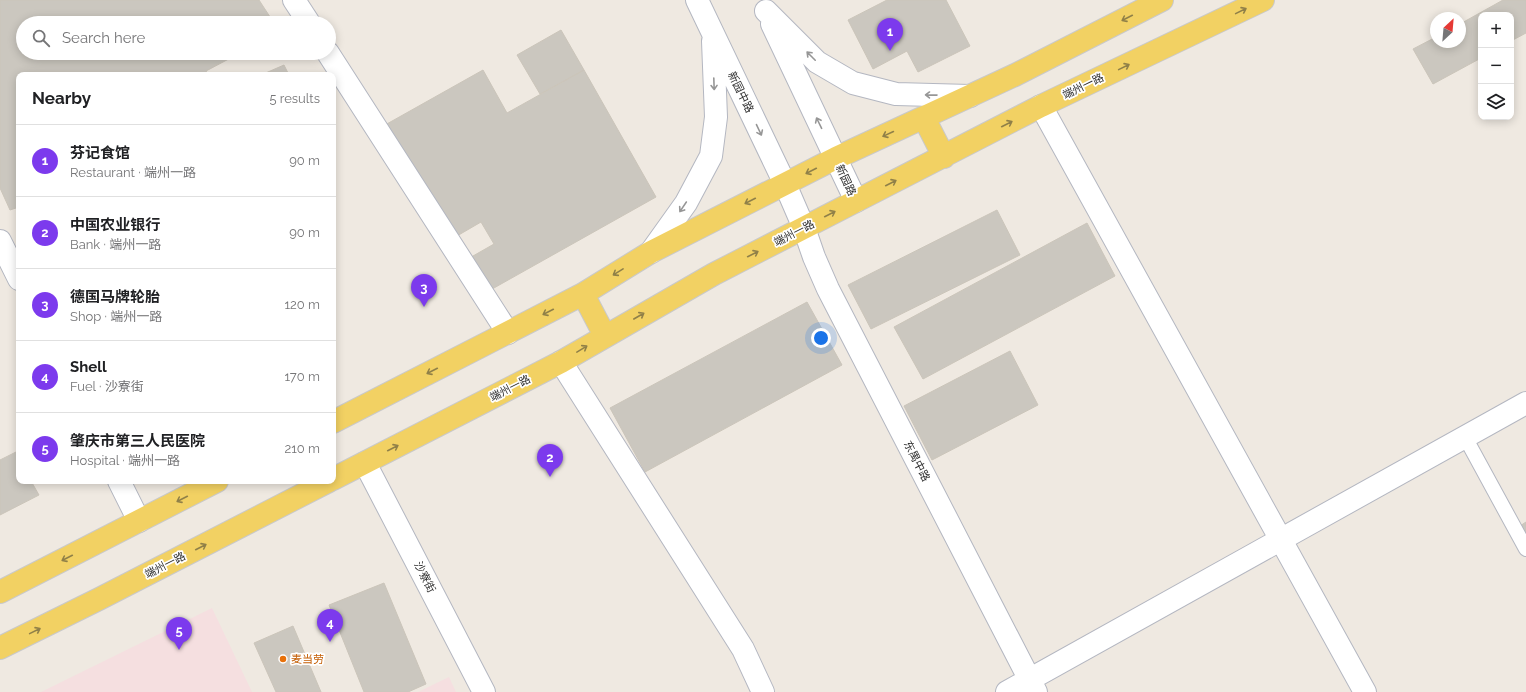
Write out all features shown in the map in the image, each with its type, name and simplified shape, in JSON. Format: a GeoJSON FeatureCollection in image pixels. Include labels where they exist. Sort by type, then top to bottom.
{"type":"FeatureCollection","features":[{"type":"Feature","properties":{"kind":"main road"},"geometry":{"type":"LineString","coordinates":[[336,420],[583,294],[651,252],[836,158],[1015,75],[1162,0]]}},
{"type":"Feature","properties":{"kind":"main road","name":"端州一路"},"geometry":{"type":"LineString","coordinates":[[336,477],[561,362],[714,274],[1041,106],[1263,0]]}},
{"type":"Feature","properties":{"kind":"main road"},"geometry":{"type":"LineString","coordinates":[[924,118],[944,156]]}},
{"type":"Feature","properties":{"kind":"main road"},"geometry":{"type":"LineString","coordinates":[[583,294],[605,336]]}},
{"type":"Feature","properties":{"kind":"main road"},"geometry":{"type":"LineString","coordinates":[[0,592],[211,484]]}},
{"type":"Feature","properties":{"kind":"main road","name":"端州一路"},"geometry":{"type":"LineString","coordinates":[[0,648],[323,484]]}},
{"type":"Feature","properties":{"kind":"street"},"geometry":{"type":"LineString","coordinates":[[294,0],[304,16]]}},
{"type":"Feature","properties":{"kind":"street","name":"新园中路"},"geometry":{"type":"LineString","coordinates":[[697,0],[785,184]]}},
{"type":"Feature","properties":{"kind":"street"},"geometry":{"type":"LineString","coordinates":[[763,6],[817,62],[853,83],[896,94],[970,96]]}},
{"type":"Feature","properties":{"kind":"street"},"geometry":{"type":"LineString","coordinates":[[763,6],[836,158]]}},
{"type":"Feature","properties":{"kind":"street"},"geometry":{"type":"LineString","coordinates":[[651,252],[686,203],[711,156],[716,118],[712,31]]}},
{"type":"Feature","properties":{"kind":"street"},"geometry":{"type":"LineString","coordinates":[[333,60],[508,332]]}},
{"type":"Feature","properties":{"kind":"street"},"geometry":{"type":"LineString","coordinates":[[1041,106],[1365,692]]}},
{"type":"Feature","properties":{"kind":"street","name":"新园路"},"geometry":{"type":"LineString","coordinates":[[836,158],[856,201]]}},
{"type":"Feature","properties":{"kind":"street"},"geometry":{"type":"LineString","coordinates":[[785,184],[804,228]]}},
{"type":"Feature","properties":{"kind":"street","name":"东禺中路"},"geometry":{"type":"LineString","coordinates":[[804,228],[814,257],[828,289],[1033,686]]}},
{"type":"Feature","properties":{"kind":"street"},"geometry":{"type":"LineString","coordinates":[[0,241],[16,273]]}},
{"type":"Feature","properties":{"kind":"street"},"geometry":{"type":"LineString","coordinates":[[561,362],[742,649],[763,692]]}},
{"type":"Feature","properties":{"kind":"street"},"geometry":{"type":"LineString","coordinates":[[1007,692],[1033,686],[1282,540],[1526,403]]}},
{"type":"Feature","properties":{"kind":"street","name":"沙寮街"},"geometry":{"type":"LineString","coordinates":[[365,462],[484,692]]}},
{"type":"Feature","properties":{"kind":"street"},"geometry":{"type":"LineString","coordinates":[[120,484],[139,521]]}},
{"type":"Feature","properties":{"kind":"lane"},"geometry":{"type":"LineString","coordinates":[[1465,437],[1526,549]]}},
{"type":"Feature","properties":{"kind":"shaded area"},"geometry":{"type":"Polygon","coordinates":[[[212,608],[252,692],[41,692],[212,608]]]}},
{"type":"Feature","properties":{"kind":"shaded area"},"geometry":{"type":"Polygon","coordinates":[[[449,677],[456,692],[418,692],[449,677]]]}},
{"type":"Feature","properties":{"kind":"building"},"geometry":{"type":"Polygon","coordinates":[[[0,0],[259,0],[269,16],[16,16],[16,60],[227,60],[206,72],[16,72],[16,208],[10,210],[0,188],[0,0]]]}},
{"type":"Feature","properties":{"kind":"building"},"geometry":{"type":"Polygon","coordinates":[[[887,0],[946,0],[970,46],[918,72],[907,51],[873,69],[848,20],[887,0]]]}},
{"type":"Feature","properties":{"kind":"building"},"geometry":{"type":"Polygon","coordinates":[[[1503,0],[1526,0],[1526,33],[1514,39],[1514,12],[1482,12],[1503,0]]]}},
{"type":"Feature","properties":{"kind":"building"},"geometry":{"type":"Polygon","coordinates":[[[1478,14],[1478,60],[1433,84],[1413,49],[1430,40],[1430,48],[1466,48],[1466,21],[1478,14]]]}},
{"type":"Feature","properties":{"kind":"building"},"geometry":{"type":"Polygon","coordinates":[[[561,30],[584,70],[540,94],[517,55],[561,30]]]}},
{"type":"Feature","properties":{"kind":"building"},"geometry":{"type":"Polygon","coordinates":[[[284,65],[288,72],[268,72],[284,65]]]}},
{"type":"Feature","properties":{"kind":"building"},"geometry":{"type":"Polygon","coordinates":[[[483,70],[507,113],[584,70],[656,197],[485,293],[466,260],[494,244],[481,222],[450,240],[385,125],[483,70]]]}},
{"type":"Feature","properties":{"kind":"building"},"geometry":{"type":"Polygon","coordinates":[[[997,210],[1020,255],[871,329],[848,285],[997,210]]]}},
{"type":"Feature","properties":{"kind":"building"},"geometry":{"type":"Polygon","coordinates":[[[1087,223],[1115,276],[923,379],[894,327],[1087,223]]]}},
{"type":"Feature","properties":{"kind":"building"},"geometry":{"type":"Polygon","coordinates":[[[807,302],[842,365],[645,472],[610,408],[807,302]]]}},
{"type":"Feature","properties":{"kind":"building"},"geometry":{"type":"Polygon","coordinates":[[[1010,351],[1038,405],[932,460],[904,406],[1010,351]]]}},
{"type":"Feature","properties":{"kind":"building"},"geometry":{"type":"Polygon","coordinates":[[[16,452],[16,484],[33,484],[39,495],[0,515],[0,460],[16,452]]]}},
{"type":"Feature","properties":{"kind":"building"},"geometry":{"type":"Polygon","coordinates":[[[1526,522],[1526,536],[1520,526],[1526,522]]]}},
{"type":"Feature","properties":{"kind":"building"},"geometry":{"type":"Polygon","coordinates":[[[384,583],[426,684],[408,692],[364,692],[329,605],[384,583]]]}},
{"type":"Feature","properties":{"kind":"building"},"geometry":{"type":"Polygon","coordinates":[[[293,626],[321,692],[276,692],[254,643],[293,626]]]}},
{"type":"Feature","properties":{"kind":"place","name":"芬记食馆"},"geometry":{"type":"Point","coordinates":[890,51]}},
{"type":"Feature","properties":{"kind":"place","name":"德国马牌轮胎"},"geometry":{"type":"Point","coordinates":[424,307]}},
{"type":"Feature","properties":{"kind":"place","name":"中国农业银行"},"geometry":{"type":"Point","coordinates":[550,477]}},
{"type":"Feature","properties":{"kind":"place","name":"Shell"},"geometry":{"type":"Point","coordinates":[330,642]}},
{"type":"Feature","properties":{"kind":"place","name":"肇庆市第三人民医院"},"geometry":{"type":"Point","coordinates":[179,650]}},
{"type":"Feature","properties":{"kind":"place","name":"麦当劳"},"geometry":{"type":"Point","coordinates":[283,659]}}]}
